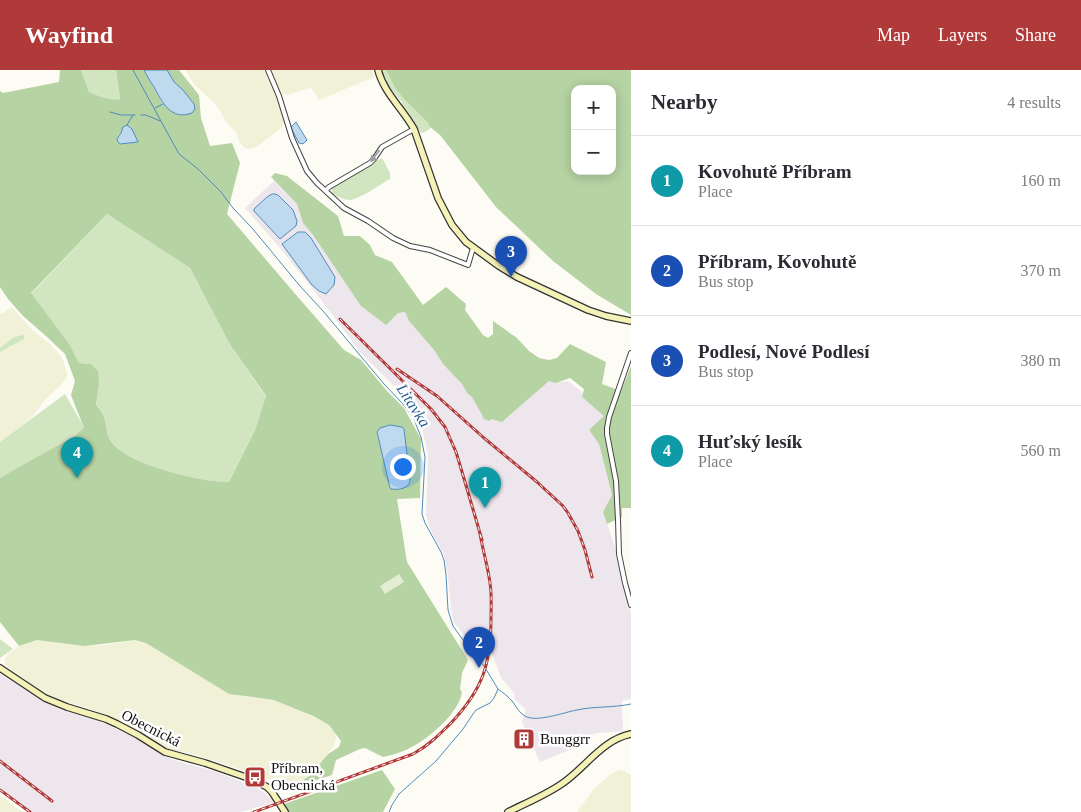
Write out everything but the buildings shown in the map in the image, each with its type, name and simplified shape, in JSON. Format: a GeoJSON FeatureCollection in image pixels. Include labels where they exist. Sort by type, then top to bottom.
{"type":"FeatureCollection","features":[{"type":"Feature","properties":{"kind":"street"},"geometry":{"type":"LineString","coordinates":[[268,70],[279,96],[292,138],[307,171],[337,202],[392,238],[410,246],[430,250],[468,265],[473,248]]}},
{"type":"Feature","properties":{"kind":"street"},"geometry":{"type":"LineString","coordinates":[[378,70],[390,94],[414,129],[438,198],[459,235],[473,248],[517,277],[606,316],[631,321]]}},
{"type":"Feature","properties":{"kind":"street"},"geometry":{"type":"LineString","coordinates":[[326,190],[370,163],[382,147],[414,129]]}},
{"type":"Feature","properties":{"kind":"street"},"geometry":{"type":"LineString","coordinates":[[631,353],[607,428],[616,481],[619,554],[631,605]]}},
{"type":"Feature","properties":{"kind":"street","name":"Obecnická"},"geometry":{"type":"LineString","coordinates":[[0,668],[45,698],[66,707],[106,719],[138,735],[165,752],[205,763],[254,780],[272,792],[285,812]]}},
{"type":"Feature","properties":{"kind":"street"},"geometry":{"type":"LineString","coordinates":[[508,812],[562,784],[607,744],[631,734]]}},
{"type":"Feature","properties":{"kind":"shaded area"},"geometry":{"type":"Polygon","coordinates":[[[274,181],[297,204],[303,223],[313,235],[398,313],[405,312],[409,321],[434,350],[443,364],[462,384],[467,393],[472,396],[481,415],[502,422],[549,381],[556,383],[568,381],[582,392],[582,397],[605,416],[589,430],[599,444],[612,496],[603,512],[615,547],[631,612],[631,699],[622,701],[623,731],[597,733],[585,737],[582,745],[540,762],[522,722],[526,710],[514,698],[515,694],[501,678],[491,650],[481,657],[453,621],[444,555],[430,529],[426,515],[428,454],[421,424],[416,412],[405,397],[360,352],[316,293],[245,208],[274,181]]]}},
{"type":"Feature","properties":{"kind":"shaded area"},"geometry":{"type":"Polygon","coordinates":[[[0,674],[62,710],[99,721],[133,737],[173,760],[217,772],[259,789],[275,802],[241,812],[31,812],[0,788],[0,674]]]}},
{"type":"Feature","properties":{"kind":"green space"},"geometry":{"type":"Polygon","coordinates":[[[60,70],[81,70],[89,92],[109,99],[120,99],[116,70],[144,70],[163,104],[194,104],[174,82],[167,70],[179,70],[199,95],[201,118],[210,146],[232,143],[240,163],[227,214],[344,350],[361,360],[404,408],[421,439],[420,498],[397,499],[407,562],[468,660],[462,673],[460,700],[455,709],[440,726],[414,746],[383,757],[365,748],[360,749],[336,760],[332,775],[301,785],[300,782],[309,776],[328,754],[339,747],[341,741],[329,725],[313,716],[274,700],[229,694],[146,643],[135,640],[85,646],[37,640],[19,646],[0,622],[0,478],[74,436],[84,428],[71,395],[75,381],[65,354],[23,316],[0,287],[0,91],[3,93],[59,82],[60,70]],[[132,129],[118,136],[120,144],[138,142],[132,129]],[[107,214],[31,293],[70,345],[79,363],[91,364],[98,371],[99,385],[96,404],[104,416],[108,436],[114,445],[123,453],[151,466],[185,476],[229,482],[255,430],[266,396],[229,343],[190,268],[107,214]],[[390,425],[380,428],[377,432],[390,488],[410,484],[404,429],[390,425]]]}},
{"type":"Feature","properties":{"kind":"green space"},"geometry":{"type":"Polygon","coordinates":[[[81,70],[116,70],[120,99],[109,99],[89,92],[81,70]]]}},
{"type":"Feature","properties":{"kind":"green space"},"geometry":{"type":"Polygon","coordinates":[[[185,70],[264,70],[281,108],[284,120],[283,125],[258,146],[251,149],[245,148],[217,106],[194,84],[185,70]]]}},
{"type":"Feature","properties":{"kind":"green space"},"geometry":{"type":"Polygon","coordinates":[[[269,70],[372,70],[374,77],[319,100],[310,88],[287,95],[283,94],[269,70]]]}},
{"type":"Feature","properties":{"kind":"green space"},"geometry":{"type":"Polygon","coordinates":[[[381,70],[386,70],[395,88],[430,125],[430,129],[423,133],[420,132],[402,105],[402,102],[389,87],[381,70]]]}},
{"type":"Feature","properties":{"kind":"green space"},"geometry":{"type":"Polygon","coordinates":[[[386,70],[631,70],[631,315],[596,294],[553,261],[496,207],[440,135],[395,88],[386,70]]]}},
{"type":"Feature","properties":{"kind":"green space"},"geometry":{"type":"Polygon","coordinates":[[[382,158],[390,173],[390,179],[365,194],[350,200],[343,199],[332,193],[332,187],[382,158]]]}},
{"type":"Feature","properties":{"kind":"green space"},"geometry":{"type":"Polygon","coordinates":[[[275,173],[287,176],[338,216],[344,236],[360,236],[370,245],[375,255],[392,262],[423,305],[446,287],[466,304],[465,310],[483,335],[488,338],[493,334],[493,321],[517,338],[529,351],[539,358],[549,360],[557,358],[570,344],[606,362],[602,384],[621,391],[631,366],[631,508],[622,508],[622,517],[607,524],[603,512],[612,495],[599,444],[589,430],[604,416],[582,397],[584,389],[570,378],[556,383],[549,381],[502,422],[484,419],[472,397],[409,321],[405,312],[398,313],[386,325],[361,306],[303,223],[297,204],[271,177],[275,173]]]}},
{"type":"Feature","properties":{"kind":"green space"},"geometry":{"type":"Polygon","coordinates":[[[107,214],[190,268],[229,343],[266,397],[255,430],[229,482],[168,472],[136,460],[123,453],[114,445],[108,436],[104,416],[96,403],[99,385],[91,364],[79,363],[70,345],[31,294],[107,214]]]}},
{"type":"Feature","properties":{"kind":"green space"},"geometry":{"type":"Polygon","coordinates":[[[12,307],[32,330],[59,354],[63,360],[67,377],[30,419],[0,442],[0,352],[24,339],[14,337],[0,348],[0,312],[2,314],[12,307]]]}},
{"type":"Feature","properties":{"kind":"green space"},"geometry":{"type":"Polygon","coordinates":[[[24,335],[24,339],[0,352],[0,348],[14,337],[24,335]]]}},
{"type":"Feature","properties":{"kind":"green space"},"geometry":{"type":"Polygon","coordinates":[[[65,394],[85,429],[0,479],[0,442],[65,394]]]}},
{"type":"Feature","properties":{"kind":"green space"},"geometry":{"type":"Polygon","coordinates":[[[399,574],[404,582],[385,594],[380,586],[399,574]]]}},
{"type":"Feature","properties":{"kind":"green space"},"geometry":{"type":"Polygon","coordinates":[[[0,639],[13,649],[0,658],[0,639]]]}},
{"type":"Feature","properties":{"kind":"green space"},"geometry":{"type":"Polygon","coordinates":[[[37,640],[52,640],[85,646],[106,645],[135,640],[146,643],[228,693],[275,700],[329,725],[336,737],[334,746],[308,776],[300,781],[283,783],[262,778],[189,753],[171,750],[110,717],[60,700],[41,691],[5,665],[5,658],[8,654],[19,646],[37,640]]]}},
{"type":"Feature","properties":{"kind":"green space"},"geometry":{"type":"Polygon","coordinates":[[[382,770],[395,789],[383,812],[289,812],[284,804],[382,770]]]}},
{"type":"Feature","properties":{"kind":"green space"},"geometry":{"type":"Polygon","coordinates":[[[620,770],[631,775],[631,812],[577,812],[594,789],[611,774],[620,770]]]}},
{"type":"Feature","properties":{"kind":"green space"},"geometry":{"type":"Polygon","coordinates":[[[0,796],[4,798],[22,812],[0,812],[0,796]]]}},
{"type":"Feature","properties":{"kind":"water"},"geometry":{"type":"Polygon","coordinates":[[[144,70],[167,70],[174,82],[194,104],[195,109],[192,113],[178,114],[168,109],[160,99],[144,70]]]}},
{"type":"Feature","properties":{"kind":"water"},"geometry":{"type":"Polygon","coordinates":[[[296,122],[307,140],[303,144],[299,143],[291,128],[296,122]]]}},
{"type":"Feature","properties":{"kind":"water"},"geometry":{"type":"Polygon","coordinates":[[[127,125],[132,129],[138,142],[120,144],[117,139],[123,127],[127,125]]]}},
{"type":"Feature","properties":{"kind":"water"},"geometry":{"type":"Polygon","coordinates":[[[272,194],[278,195],[293,210],[297,221],[296,226],[280,239],[254,211],[272,194]]]}},
{"type":"Feature","properties":{"kind":"water"},"geometry":{"type":"Polygon","coordinates":[[[298,232],[305,232],[311,238],[335,277],[334,285],[326,294],[312,285],[282,244],[298,232]]]}},
{"type":"Feature","properties":{"kind":"water"},"geometry":{"type":"Polygon","coordinates":[[[390,425],[404,429],[410,480],[406,487],[400,489],[390,488],[377,432],[380,428],[390,425]]]}},
{"type":"Feature","properties":{"kind":"waterway","name":"Litavka"},"geometry":{"type":"LineString","coordinates":[[133,70],[179,154],[198,169],[221,192],[402,403],[413,417],[421,437],[425,457],[422,514],[444,560],[448,610],[453,626],[484,666],[498,689],[490,703],[476,710],[436,761],[399,794],[389,812]]}},
{"type":"Feature","properties":{"kind":"waterway"},"geometry":{"type":"LineString","coordinates":[[155,108],[163,104]]}},
{"type":"Feature","properties":{"kind":"waterway"},"geometry":{"type":"LineString","coordinates":[[110,112],[121,115],[135,115]]}},
{"type":"Feature","properties":{"kind":"waterway"},"geometry":{"type":"LineString","coordinates":[[127,125],[133,115]]}},
{"type":"Feature","properties":{"kind":"waterway"},"geometry":{"type":"LineString","coordinates":[[141,115],[146,115],[160,121]]}},
{"type":"Feature","properties":{"kind":"waterway"},"geometry":{"type":"LineString","coordinates":[[498,689],[510,699],[521,713],[530,718],[543,718],[584,709],[631,704]]}},
{"type":"Feature","properties":{"kind":"railway"},"geometry":{"type":"LineString","coordinates":[[340,319],[431,409],[445,427],[456,452],[482,540]]}},
{"type":"Feature","properties":{"kind":"railway"},"geometry":{"type":"LineString","coordinates":[[397,369],[437,396],[563,506],[578,531],[592,577]]}},
{"type":"Feature","properties":{"kind":"railway"},"geometry":{"type":"LineString","coordinates":[[254,812],[413,754],[433,740],[462,711],[471,699],[483,675],[491,634],[491,592],[480,534]]}},
{"type":"Feature","properties":{"kind":"railway"},"geometry":{"type":"LineString","coordinates":[[0,761],[52,801]]}},
{"type":"Feature","properties":{"kind":"railway"},"geometry":{"type":"LineString","coordinates":[[0,790],[30,812]]}},
{"type":"Feature","properties":{"kind":"place","name":"Podlesí, Nové Podlesí"},"geometry":{"type":"Point","coordinates":[511,277]}},
{"type":"Feature","properties":{"kind":"place","name":"Huťský lesík"},"geometry":{"type":"Point","coordinates":[77,478]}},
{"type":"Feature","properties":{"kind":"place","name":"Kovohutě Příbram"},"geometry":{"type":"Point","coordinates":[485,508]}},
{"type":"Feature","properties":{"kind":"place","name":"Příbram, Kovohutě"},"geometry":{"type":"Point","coordinates":[479,668]}},
{"type":"Feature","properties":{"kind":"place","name":"Bunggrr"},"geometry":{"type":"Point","coordinates":[524,739]}},
{"type":"Feature","properties":{"kind":"place","name":"Příbram, Obecnická"},"geometry":{"type":"Point","coordinates":[255,777]}}]}
